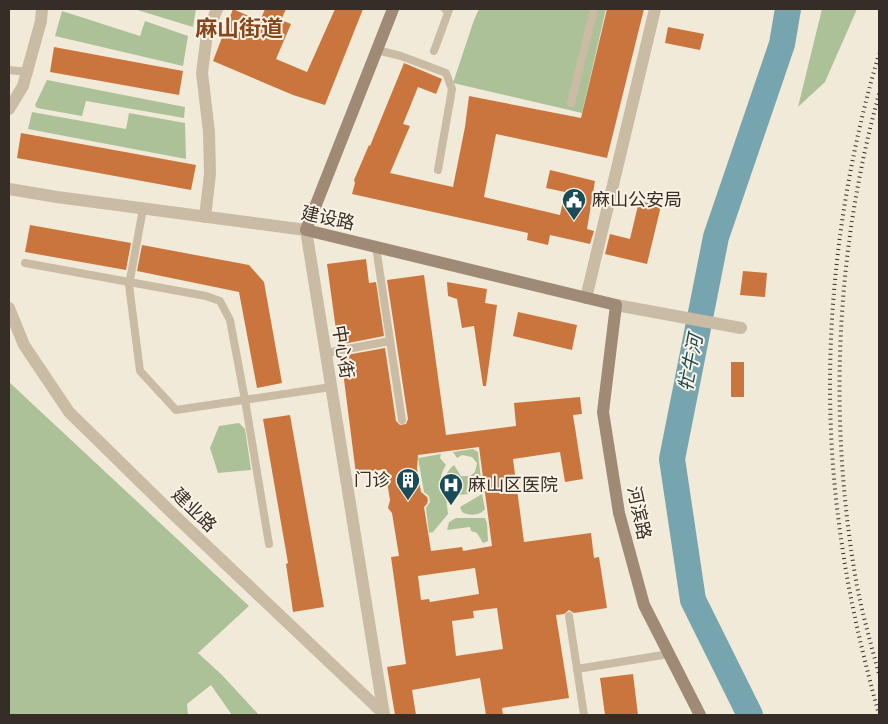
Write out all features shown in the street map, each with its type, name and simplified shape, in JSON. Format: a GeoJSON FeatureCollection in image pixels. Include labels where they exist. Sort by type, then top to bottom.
{"type":"FeatureCollection","features":[{"type":"Feature","properties":{"kind":"main road"},"geometry":{"type":"LineString","coordinates":[[306,230],[394,9]]}},
{"type":"Feature","properties":{"kind":"main road","name":"建设路"},"geometry":{"type":"LineString","coordinates":[[306,230],[616,305]]}},
{"type":"Feature","properties":{"kind":"main road","name":"河滨路"},"geometry":{"type":"LineString","coordinates":[[616,305],[603,412],[619,513],[644,605],[700,715]]}},
{"type":"Feature","properties":{"kind":"street"},"geometry":{"type":"LineString","coordinates":[[9,108],[23,86],[41,21],[42,9]]}},
{"type":"Feature","properties":{"kind":"street"},"geometry":{"type":"LineString","coordinates":[[205,217],[209,165],[208,132],[202,73],[207,34],[217,9]]}},
{"type":"Feature","properties":{"kind":"street"},"geometry":{"type":"LineString","coordinates":[[586,298],[655,9]]}},
{"type":"Feature","properties":{"kind":"street","name":"建设路"},"geometry":{"type":"LineString","coordinates":[[9,189],[306,230]]}},
{"type":"Feature","properties":{"kind":"street","name":"中心街"},"geometry":{"type":"LineString","coordinates":[[306,230],[384,715]]}},
{"type":"Feature","properties":{"kind":"street"},"geometry":{"type":"LineString","coordinates":[[616,305],[741,328]]}},
{"type":"Feature","properties":{"kind":"street","name":"建业路"},"geometry":{"type":"LineString","coordinates":[[9,308],[24,345],[69,412],[384,715]]}},
{"type":"Feature","properties":{"kind":"lane"},"geometry":{"type":"LineString","coordinates":[[434,51],[449,10],[445,9]]}},
{"type":"Feature","properties":{"kind":"lane"},"geometry":{"type":"LineString","coordinates":[[571,103],[594,9]]}},
{"type":"Feature","properties":{"kind":"lane"},"geometry":{"type":"LineString","coordinates":[[377,50],[401,56],[446,73],[452,89],[438,170]]}},
{"type":"Feature","properties":{"kind":"lane"},"geometry":{"type":"LineString","coordinates":[[9,70],[27,72]]}},
{"type":"Feature","properties":{"kind":"lane"},"geometry":{"type":"LineString","coordinates":[[144,208],[130,282],[140,371],[176,410],[331,387]]}},
{"type":"Feature","properties":{"kind":"lane"},"geometry":{"type":"LineString","coordinates":[[376,247],[402,420]]}},
{"type":"Feature","properties":{"kind":"lane"},"geometry":{"type":"LineString","coordinates":[[25,263],[206,296],[220,301],[230,320],[269,544]]}},
{"type":"Feature","properties":{"kind":"lane"},"geometry":{"type":"LineString","coordinates":[[326,353],[390,341]]}},
{"type":"Feature","properties":{"kind":"lane"},"geometry":{"type":"LineString","coordinates":[[569,616],[584,715]]}},
{"type":"Feature","properties":{"kind":"lane"},"geometry":{"type":"LineString","coordinates":[[577,669],[669,654]]}},
{"type":"Feature","properties":{"kind":"green space"},"geometry":{"type":"Polygon","coordinates":[[[134,9],[196,9],[193,27],[134,9]]]}},
{"type":"Feature","properties":{"kind":"green space"},"geometry":{"type":"Polygon","coordinates":[[[479,9],[606,9],[582,113],[453,83],[479,9]]]}},
{"type":"Feature","properties":{"kind":"green space"},"geometry":{"type":"Polygon","coordinates":[[[822,9],[857,9],[825,82],[798,107],[822,9]]]}},
{"type":"Feature","properties":{"kind":"green space"},"geometry":{"type":"Polygon","coordinates":[[[62,11],[140,36],[145,21],[188,36],[183,66],[55,36],[62,11]]]}},
{"type":"Feature","properties":{"kind":"green space"},"geometry":{"type":"Polygon","coordinates":[[[47,80],[185,107],[184,118],[86,101],[82,116],[37,108],[35,105],[47,80]]]}},
{"type":"Feature","properties":{"kind":"green space"},"geometry":{"type":"Polygon","coordinates":[[[32,112],[126,129],[129,113],[185,123],[186,159],[28,129],[32,112]]]}},
{"type":"Feature","properties":{"kind":"green space"},"geometry":{"type":"Polygon","coordinates":[[[9,382],[249,606],[198,653],[222,675],[259,715],[232,715],[211,685],[187,704],[188,715],[9,715],[9,382]]]}},
{"type":"Feature","properties":{"kind":"green space"},"geometry":{"type":"Polygon","coordinates":[[[239,423],[245,429],[251,470],[218,473],[210,448],[219,426],[239,423]]]}},
{"type":"Feature","properties":{"kind":"green space"},"geometry":{"type":"Polygon","coordinates":[[[473,449],[478,452],[481,480],[469,494],[457,495],[447,489],[445,478],[447,473],[454,465],[461,476],[470,476],[475,472],[477,463],[472,457],[462,455],[457,458],[453,452],[473,449]]]}},
{"type":"Feature","properties":{"kind":"green space"},"geometry":{"type":"Polygon","coordinates":[[[441,454],[440,458],[446,465],[441,481],[448,496],[446,498],[448,514],[433,532],[429,533],[426,508],[430,502],[429,496],[424,492],[418,458],[441,454]]]}},
{"type":"Feature","properties":{"kind":"green space"},"geometry":{"type":"Polygon","coordinates":[[[482,494],[485,509],[483,511],[474,515],[462,512],[460,507],[482,494]]]}},
{"type":"Feature","properties":{"kind":"green space"},"geometry":{"type":"Polygon","coordinates":[[[456,518],[485,518],[488,541],[483,543],[477,533],[471,531],[470,527],[447,530],[449,522],[456,518]]]}},
{"type":"Feature","properties":{"kind":"building"},"geometry":{"type":"Polygon","coordinates":[[[233,9],[260,21],[265,9],[286,9],[281,20],[291,24],[276,59],[307,72],[335,9],[363,9],[325,105],[293,95],[213,61],[233,9]]]}},
{"type":"Feature","properties":{"kind":"building"},"geometry":{"type":"Polygon","coordinates":[[[607,9],[644,9],[607,158],[496,134],[484,197],[560,215],[565,192],[546,188],[550,170],[595,181],[587,229],[594,231],[590,244],[550,235],[548,245],[527,240],[528,233],[352,194],[354,180],[404,63],[442,79],[436,94],[418,87],[403,124],[410,126],[390,173],[453,187],[469,96],[581,118],[607,9]]]}},
{"type":"Feature","properties":{"kind":"building"},"geometry":{"type":"Polygon","coordinates":[[[668,27],[704,34],[700,50],[665,43],[668,27]]]}},
{"type":"Feature","properties":{"kind":"building"},"geometry":{"type":"Polygon","coordinates":[[[54,47],[183,71],[179,95],[50,72],[54,47]]]}},
{"type":"Feature","properties":{"kind":"building"},"geometry":{"type":"Polygon","coordinates":[[[21,133],[196,165],[191,190],[17,158],[21,133]]]}},
{"type":"Feature","properties":{"kind":"building"},"geometry":{"type":"Polygon","coordinates":[[[639,201],[661,206],[647,264],[605,254],[610,234],[630,239],[639,201]]]}},
{"type":"Feature","properties":{"kind":"building"},"geometry":{"type":"Polygon","coordinates":[[[30,225],[131,243],[126,270],[25,252],[30,225]]]}},
{"type":"Feature","properties":{"kind":"building"},"geometry":{"type":"Polygon","coordinates":[[[142,245],[249,265],[264,282],[282,383],[257,388],[239,292],[137,271],[142,245]]]}},
{"type":"Feature","properties":{"kind":"building"},"geometry":{"type":"Polygon","coordinates":[[[366,259],[369,283],[376,282],[384,336],[338,345],[327,264],[366,259]]]}},
{"type":"Feature","properties":{"kind":"building"},"geometry":{"type":"Polygon","coordinates":[[[743,271],[767,273],[765,297],[740,295],[743,271]]]}},
{"type":"Feature","properties":{"kind":"building"},"geometry":{"type":"Polygon","coordinates":[[[424,275],[446,435],[516,426],[514,403],[580,397],[582,414],[573,415],[583,479],[565,482],[560,452],[513,459],[524,542],[591,533],[594,558],[599,557],[607,608],[574,613],[569,610],[564,614],[556,615],[569,698],[502,708],[503,715],[486,715],[480,678],[412,690],[416,715],[395,715],[387,667],[406,664],[391,557],[399,556],[392,513],[388,508],[390,500],[385,469],[356,474],[341,356],[385,348],[396,421],[400,425],[406,424],[408,419],[387,280],[424,275]],[[479,447],[418,455],[417,469],[421,492],[428,500],[424,507],[431,551],[462,547],[463,551],[492,546],[479,447]],[[475,568],[418,576],[421,600],[429,599],[430,602],[479,594],[475,568]],[[497,608],[473,611],[474,618],[452,621],[456,656],[503,649],[497,608]]]}},
{"type":"Feature","properties":{"kind":"building"},"geometry":{"type":"Polygon","coordinates":[[[447,282],[487,289],[485,303],[497,305],[486,386],[483,386],[474,326],[462,328],[457,299],[448,296],[447,282]]]}},
{"type":"Feature","properties":{"kind":"building"},"geometry":{"type":"Polygon","coordinates":[[[518,312],[577,325],[572,350],[513,336],[518,312]]]}},
{"type":"Feature","properties":{"kind":"building"},"geometry":{"type":"Polygon","coordinates":[[[731,362],[744,362],[744,397],[731,397],[731,362]]]}},
{"type":"Feature","properties":{"kind":"building"},"geometry":{"type":"Polygon","coordinates":[[[290,415],[324,607],[293,612],[286,564],[288,563],[263,419],[290,415]]]}},
{"type":"Feature","properties":{"kind":"building"},"geometry":{"type":"Polygon","coordinates":[[[633,674],[638,715],[605,715],[600,678],[633,674]]]}},
{"type":"Feature","properties":{"kind":"waterway","name":"牤牛河"},"geometry":{"type":"LineString","coordinates":[[750,715],[693,600],[672,459],[716,237],[782,44],[788,9]]}},
{"type":"Feature","properties":{"kind":"railway"},"geometry":{"type":"LineString","coordinates":[[879,54],[850,174],[840,236],[830,360],[834,484],[842,545],[858,631],[879,715]]}},
{"type":"Feature","properties":{"kind":"railway"},"geometry":{"type":"LineString","coordinates":[[879,94],[864,154],[853,215],[845,277],[841,338],[840,401],[842,463],[848,525],[857,586],[879,674]]}},
{"type":"Feature","properties":{"kind":"place","name":"麻山公安局"},"geometry":{"type":"Point","coordinates":[574,221]}},
{"type":"Feature","properties":{"kind":"place","name":"门诊"},"geometry":{"type":"Point","coordinates":[408,501]}},
{"type":"Feature","properties":{"kind":"place","name":"麻山区医院"},"geometry":{"type":"Point","coordinates":[451,506]}},
{"type":"Feature","properties":{"kind":"district","name":"麻山街道"},"geometry":{"type":"Point","coordinates":[239,29]}}]}
